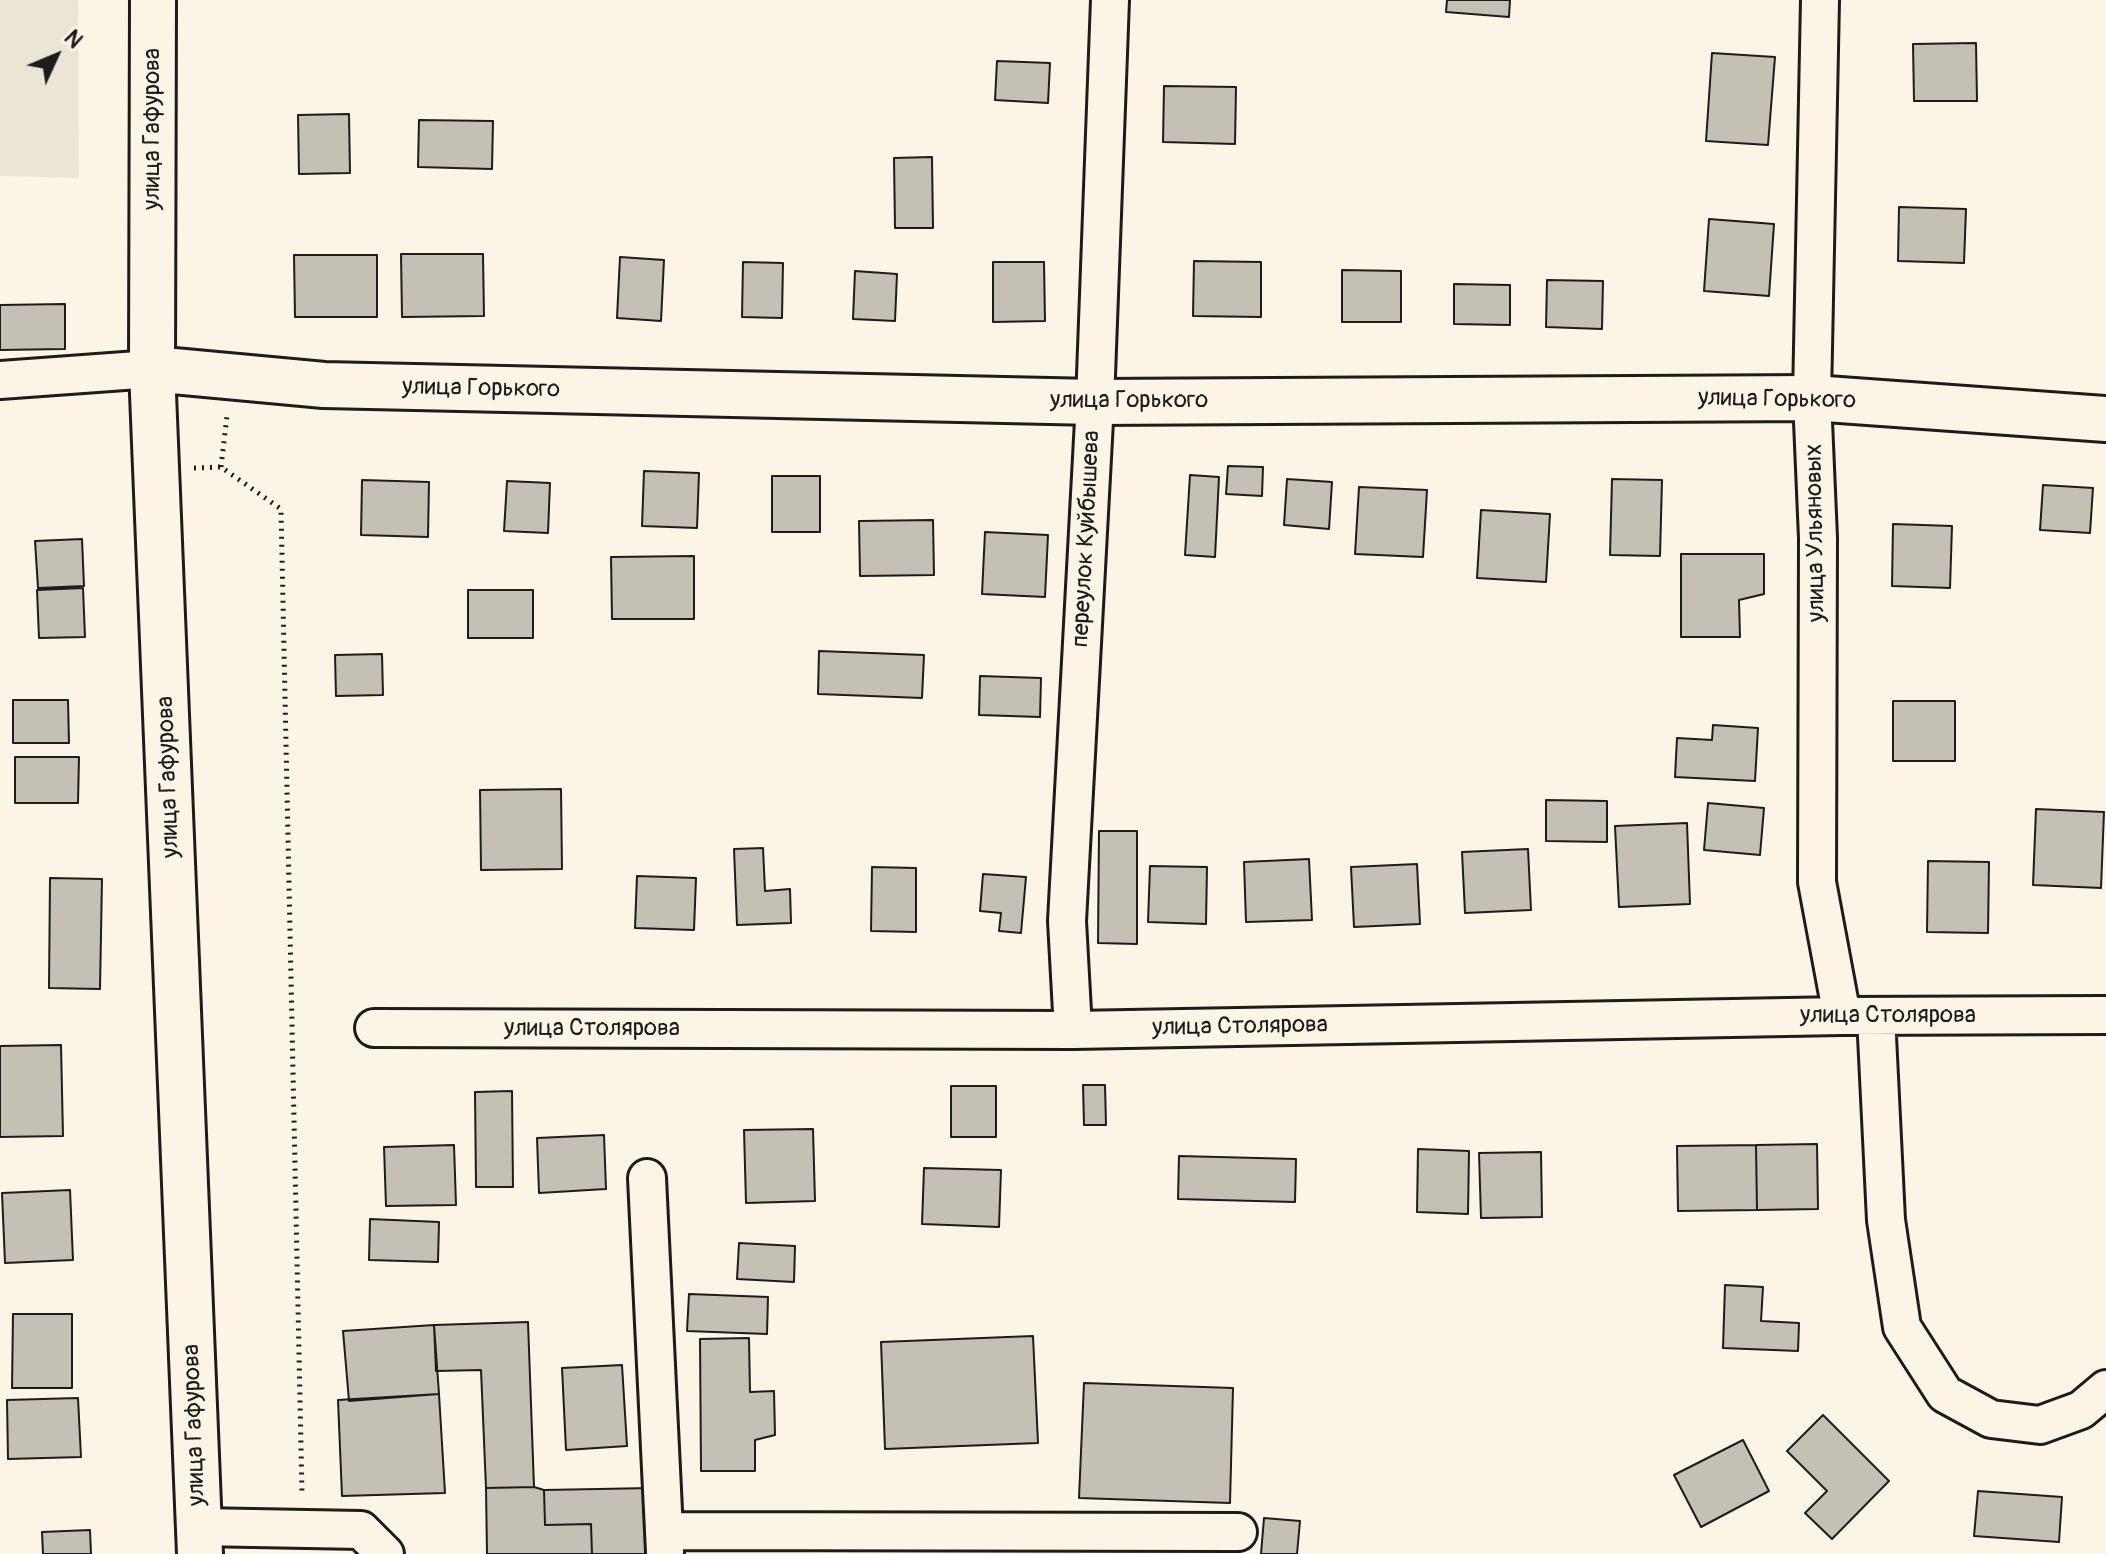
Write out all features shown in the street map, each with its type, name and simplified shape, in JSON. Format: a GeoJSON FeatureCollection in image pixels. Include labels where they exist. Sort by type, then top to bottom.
{"type":"FeatureCollection","features":[{"type":"Feature","properties":{"kind":"main road","name":"улица Гафурова"},"geometry":{"type":"LineString","coordinates":[[153,0],[152,369],[200,1540]]}},
{"type":"Feature","properties":{"kind":"main road","name":"улица Горького"},"geometry":{"type":"LineString","coordinates":[[152,369],[324,385],[1095,402],[1812,398],[2106,419]]}},
{"type":"Feature","properties":{"kind":"street","name":"переулок Куйбышева"},"geometry":{"type":"LineString","coordinates":[[1073,1030],[1067,921],[1095,402],[1110,0]]}},
{"type":"Feature","properties":{"kind":"street","name":"улица Ульяновых"},"geometry":{"type":"LineString","coordinates":[[1820,0],[1812,398],[1818,538],[1817,882],[1859,1016],[1902,1327],[1945,1394],[1991,1419],[2040,1425],[2081,1410],[2106,1389]]}},
{"type":"Feature","properties":{"kind":"street"},"geometry":{"type":"LineString","coordinates":[[0,380],[152,369]]}},
{"type":"Feature","properties":{"kind":"street","name":"улица Столярова"},"geometry":{"type":"LineString","coordinates":[[374,1028],[1073,1030],[1859,1016],[2106,1015]]}},
{"type":"Feature","properties":{"kind":"street"},"geometry":{"type":"LineString","coordinates":[[647,1178],[665,1542],[1238,1532]]}},
{"type":"Feature","properties":{"kind":"street"},"geometry":{"type":"LineString","coordinates":[[200,1540],[303,1529],[361,1530],[385,1554]]}},
{"type":"Feature","properties":{"kind":"path"},"geometry":{"type":"LineString","coordinates":[[221,467],[232,377]]}},
{"type":"Feature","properties":{"kind":"path"},"geometry":{"type":"LineString","coordinates":[[157,469],[221,467],[281,509],[303,1529]]}},
{"type":"Feature","properties":{"kind":"shaded area"},"geometry":{"type":"Polygon","coordinates":[[[0,0],[78,0],[79,178],[0,176],[0,0]]]}},
{"type":"Feature","properties":{"kind":"building"},"geometry":{"type":"Polygon","coordinates":[[[1447,0],[1510,0],[1509,17],[1446,12],[1447,0]]]}},
{"type":"Feature","properties":{"kind":"building"},"geometry":{"type":"Polygon","coordinates":[[[1976,43],[1977,101],[1914,101],[1913,44],[1976,43]]]}},
{"type":"Feature","properties":{"kind":"building"},"geometry":{"type":"Polygon","coordinates":[[[1712,53],[1775,57],[1768,145],[1706,141],[1712,53]]]}},
{"type":"Feature","properties":{"kind":"building"},"geometry":{"type":"Polygon","coordinates":[[[997,61],[1050,63],[1048,103],[995,100],[997,61]]]}},
{"type":"Feature","properties":{"kind":"building"},"geometry":{"type":"Polygon","coordinates":[[[1164,86],[1236,87],[1235,144],[1163,142],[1164,86]]]}},
{"type":"Feature","properties":{"kind":"building"},"geometry":{"type":"Polygon","coordinates":[[[349,114],[350,173],[299,174],[298,115],[349,114]]]}},
{"type":"Feature","properties":{"kind":"building"},"geometry":{"type":"Polygon","coordinates":[[[419,120],[493,121],[492,169],[418,167],[419,120]]]}},
{"type":"Feature","properties":{"kind":"building"},"geometry":{"type":"Polygon","coordinates":[[[932,157],[933,228],[895,228],[894,158],[932,157]]]}},
{"type":"Feature","properties":{"kind":"building"},"geometry":{"type":"Polygon","coordinates":[[[1899,207],[1966,209],[1964,263],[1898,261],[1899,207]]]}},
{"type":"Feature","properties":{"kind":"building"},"geometry":{"type":"Polygon","coordinates":[[[1709,219],[1774,224],[1769,296],[1704,291],[1709,219]]]}},
{"type":"Feature","properties":{"kind":"building"},"geometry":{"type":"Polygon","coordinates":[[[401,254],[483,254],[484,316],[402,317],[401,254]]]}},
{"type":"Feature","properties":{"kind":"building"},"geometry":{"type":"Polygon","coordinates":[[[294,255],[377,255],[377,317],[295,317],[294,255]]]}},
{"type":"Feature","properties":{"kind":"building"},"geometry":{"type":"Polygon","coordinates":[[[620,257],[664,260],[661,321],[617,318],[620,257]]]}},
{"type":"Feature","properties":{"kind":"building"},"geometry":{"type":"Polygon","coordinates":[[[1194,261],[1261,262],[1261,317],[1193,316],[1194,261]]]}},
{"type":"Feature","properties":{"kind":"building"},"geometry":{"type":"Polygon","coordinates":[[[743,262],[783,263],[782,318],[742,317],[743,262]]]}},
{"type":"Feature","properties":{"kind":"building"},"geometry":{"type":"Polygon","coordinates":[[[993,262],[1044,262],[1045,321],[993,322],[993,262]]]}},
{"type":"Feature","properties":{"kind":"building"},"geometry":{"type":"Polygon","coordinates":[[[1342,270],[1401,271],[1401,322],[1342,322],[1342,270]]]}},
{"type":"Feature","properties":{"kind":"building"},"geometry":{"type":"Polygon","coordinates":[[[855,271],[897,274],[895,321],[853,319],[855,271]]]}},
{"type":"Feature","properties":{"kind":"building"},"geometry":{"type":"Polygon","coordinates":[[[1547,280],[1603,281],[1602,329],[1546,327],[1547,280]]]}},
{"type":"Feature","properties":{"kind":"building"},"geometry":{"type":"Polygon","coordinates":[[[1454,284],[1510,285],[1510,325],[1454,324],[1454,284]]]}},
{"type":"Feature","properties":{"kind":"building"},"geometry":{"type":"Polygon","coordinates":[[[65,304],[65,349],[0,350],[0,305],[65,304]]]}},
{"type":"Feature","properties":{"kind":"building"},"geometry":{"type":"Polygon","coordinates":[[[1228,466],[1263,467],[1262,496],[1226,494],[1228,466]]]}},
{"type":"Feature","properties":{"kind":"building"},"geometry":{"type":"Polygon","coordinates":[[[644,471],[699,473],[697,528],[642,526],[644,471]]]}},
{"type":"Feature","properties":{"kind":"building"},"geometry":{"type":"Polygon","coordinates":[[[1190,475],[1219,477],[1215,557],[1185,555],[1190,475]]]}},
{"type":"Feature","properties":{"kind":"building"},"geometry":{"type":"Polygon","coordinates":[[[772,476],[820,476],[820,532],[772,532],[772,476]]]}},
{"type":"Feature","properties":{"kind":"building"},"geometry":{"type":"Polygon","coordinates":[[[1287,479],[1332,482],[1329,529],[1284,525],[1287,479]]]}},
{"type":"Feature","properties":{"kind":"building"},"geometry":{"type":"Polygon","coordinates":[[[1612,479],[1662,480],[1660,556],[1610,555],[1612,479]]]}},
{"type":"Feature","properties":{"kind":"building"},"geometry":{"type":"Polygon","coordinates":[[[362,480],[429,482],[428,537],[361,535],[362,480]]]}},
{"type":"Feature","properties":{"kind":"building"},"geometry":{"type":"Polygon","coordinates":[[[507,481],[550,483],[548,533],[504,531],[507,481]]]}},
{"type":"Feature","properties":{"kind":"building"},"geometry":{"type":"Polygon","coordinates":[[[2043,485],[2093,488],[2090,533],[2040,530],[2043,485]]]}},
{"type":"Feature","properties":{"kind":"building"},"geometry":{"type":"Polygon","coordinates":[[[1359,487],[1427,490],[1423,557],[1355,554],[1359,487]]]}},
{"type":"Feature","properties":{"kind":"building"},"geometry":{"type":"Polygon","coordinates":[[[1481,510],[1550,514],[1546,582],[1477,578],[1481,510]]]}},
{"type":"Feature","properties":{"kind":"building"},"geometry":{"type":"Polygon","coordinates":[[[933,520],[934,575],[860,576],[859,521],[933,520]]]}},
{"type":"Feature","properties":{"kind":"building"},"geometry":{"type":"Polygon","coordinates":[[[1893,524],[1952,526],[1950,588],[1892,586],[1893,524]]]}},
{"type":"Feature","properties":{"kind":"building"},"geometry":{"type":"Polygon","coordinates":[[[985,532],[1048,535],[1045,597],[982,594],[985,532]]]}},
{"type":"Feature","properties":{"kind":"building"},"geometry":{"type":"Polygon","coordinates":[[[82,539],[84,586],[38,588],[35,541],[82,539]]]}},
{"type":"Feature","properties":{"kind":"building"},"geometry":{"type":"Polygon","coordinates":[[[1681,554],[1764,554],[1764,594],[1739,600],[1740,637],[1681,637],[1681,554]]]}},
{"type":"Feature","properties":{"kind":"building"},"geometry":{"type":"Polygon","coordinates":[[[694,556],[694,619],[612,619],[611,557],[694,556]]]}},
{"type":"Feature","properties":{"kind":"building"},"geometry":{"type":"Polygon","coordinates":[[[83,588],[85,637],[39,638],[37,590],[83,588]]]}},
{"type":"Feature","properties":{"kind":"building"},"geometry":{"type":"Polygon","coordinates":[[[468,590],[533,590],[533,638],[468,638],[468,590]]]}},
{"type":"Feature","properties":{"kind":"building"},"geometry":{"type":"Polygon","coordinates":[[[819,651],[924,655],[922,698],[818,694],[819,651]]]}},
{"type":"Feature","properties":{"kind":"building"},"geometry":{"type":"Polygon","coordinates":[[[382,654],[383,695],[336,696],[335,655],[382,654]]]}},
{"type":"Feature","properties":{"kind":"building"},"geometry":{"type":"Polygon","coordinates":[[[980,676],[1041,678],[1040,717],[979,715],[980,676]]]}},
{"type":"Feature","properties":{"kind":"building"},"geometry":{"type":"Polygon","coordinates":[[[13,700],[68,700],[69,743],[13,743],[13,700]]]}},
{"type":"Feature","properties":{"kind":"building"},"geometry":{"type":"Polygon","coordinates":[[[1893,701],[1955,701],[1955,761],[1893,761],[1893,701]]]}},
{"type":"Feature","properties":{"kind":"building"},"geometry":{"type":"Polygon","coordinates":[[[1713,725],[1758,728],[1755,781],[1675,777],[1677,738],[1712,740],[1713,725]]]}},
{"type":"Feature","properties":{"kind":"building"},"geometry":{"type":"Polygon","coordinates":[[[15,757],[79,757],[78,803],[15,803],[15,757]]]}},
{"type":"Feature","properties":{"kind":"building"},"geometry":{"type":"Polygon","coordinates":[[[561,789],[562,869],[481,870],[480,790],[561,789]]]}},
{"type":"Feature","properties":{"kind":"building"},"geometry":{"type":"Polygon","coordinates":[[[1546,800],[1607,801],[1607,842],[1546,841],[1546,800]]]}},
{"type":"Feature","properties":{"kind":"building"},"geometry":{"type":"Polygon","coordinates":[[[1708,803],[1764,808],[1760,855],[1704,850],[1708,803]]]}},
{"type":"Feature","properties":{"kind":"building"},"geometry":{"type":"Polygon","coordinates":[[[2036,809],[2104,812],[2101,888],[2033,885],[2036,809]]]}},
{"type":"Feature","properties":{"kind":"building"},"geometry":{"type":"Polygon","coordinates":[[[1687,823],[1690,904],[1619,907],[1615,826],[1687,823]]]}},
{"type":"Feature","properties":{"kind":"building"},"geometry":{"type":"Polygon","coordinates":[[[1099,831],[1137,831],[1137,944],[1098,943],[1099,831]]]}},
{"type":"Feature","properties":{"kind":"building"},"geometry":{"type":"Polygon","coordinates":[[[763,848],[765,891],[790,889],[791,923],[737,925],[734,849],[763,848]]]}},
{"type":"Feature","properties":{"kind":"building"},"geometry":{"type":"Polygon","coordinates":[[[1528,849],[1531,910],[1465,913],[1462,852],[1528,849]]]}},
{"type":"Feature","properties":{"kind":"building"},"geometry":{"type":"Polygon","coordinates":[[[1309,859],[1312,920],[1246,922],[1244,862],[1309,859]]]}},
{"type":"Feature","properties":{"kind":"building"},"geometry":{"type":"Polygon","coordinates":[[[1928,861],[1989,862],[1988,933],[1927,932],[1928,861]]]}},
{"type":"Feature","properties":{"kind":"building"},"geometry":{"type":"Polygon","coordinates":[[[1417,864],[1420,924],[1354,927],[1351,867],[1417,864]]]}},
{"type":"Feature","properties":{"kind":"building"},"geometry":{"type":"Polygon","coordinates":[[[1150,866],[1207,867],[1206,924],[1148,922],[1150,866]]]}},
{"type":"Feature","properties":{"kind":"building"},"geometry":{"type":"Polygon","coordinates":[[[872,867],[916,868],[916,932],[871,931],[872,867]]]}},
{"type":"Feature","properties":{"kind":"building"},"geometry":{"type":"Polygon","coordinates":[[[983,874],[1026,877],[1021,933],[999,931],[1001,913],[980,911],[983,874]]]}},
{"type":"Feature","properties":{"kind":"building"},"geometry":{"type":"Polygon","coordinates":[[[637,876],[696,878],[694,930],[635,928],[637,876]]]}},
{"type":"Feature","properties":{"kind":"building"},"geometry":{"type":"Polygon","coordinates":[[[50,878],[102,879],[100,989],[49,988],[50,878]]]}},
{"type":"Feature","properties":{"kind":"building"},"geometry":{"type":"Polygon","coordinates":[[[61,1045],[63,1136],[0,1137],[0,1046],[61,1045]]]}},
{"type":"Feature","properties":{"kind":"building"},"geometry":{"type":"Polygon","coordinates":[[[1083,1085],[1105,1085],[1106,1125],[1084,1125],[1083,1085]]]}},
{"type":"Feature","properties":{"kind":"building"},"geometry":{"type":"Polygon","coordinates":[[[951,1086],[996,1086],[996,1137],[951,1137],[951,1086]]]}},
{"type":"Feature","properties":{"kind":"building"},"geometry":{"type":"Polygon","coordinates":[[[512,1091],[513,1187],[476,1187],[475,1092],[512,1091]]]}},
{"type":"Feature","properties":{"kind":"building"},"geometry":{"type":"Polygon","coordinates":[[[813,1129],[815,1201],[746,1203],[744,1130],[813,1129]]]}},
{"type":"Feature","properties":{"kind":"building"},"geometry":{"type":"Polygon","coordinates":[[[604,1135],[606,1189],[539,1193],[537,1138],[604,1135]]]}},
{"type":"Feature","properties":{"kind":"building"},"geometry":{"type":"Polygon","coordinates":[[[1817,1144],[1818,1209],[1757,1210],[1756,1145],[1817,1144]]]}},
{"type":"Feature","properties":{"kind":"building"},"geometry":{"type":"Polygon","coordinates":[[[454,1145],[456,1205],[386,1206],[384,1147],[454,1145]]]}},
{"type":"Feature","properties":{"kind":"building"},"geometry":{"type":"Polygon","coordinates":[[[1756,1145],[1757,1210],[1678,1211],[1677,1146],[1756,1145]]]}},
{"type":"Feature","properties":{"kind":"building"},"geometry":{"type":"Polygon","coordinates":[[[1418,1149],[1469,1151],[1468,1214],[1417,1212],[1418,1149]]]}},
{"type":"Feature","properties":{"kind":"building"},"geometry":{"type":"Polygon","coordinates":[[[1541,1152],[1542,1217],[1481,1218],[1479,1153],[1541,1152]]]}},
{"type":"Feature","properties":{"kind":"building"},"geometry":{"type":"Polygon","coordinates":[[[1179,1156],[1296,1159],[1295,1202],[1178,1199],[1179,1156]]]}},
{"type":"Feature","properties":{"kind":"building"},"geometry":{"type":"Polygon","coordinates":[[[924,1168],[1001,1170],[999,1227],[922,1224],[924,1168]]]}},
{"type":"Feature","properties":{"kind":"building"},"geometry":{"type":"Polygon","coordinates":[[[70,1190],[73,1260],[5,1263],[2,1193],[70,1190]]]}},
{"type":"Feature","properties":{"kind":"building"},"geometry":{"type":"Polygon","coordinates":[[[370,1219],[439,1222],[438,1262],[369,1260],[370,1219]]]}},
{"type":"Feature","properties":{"kind":"building"},"geometry":{"type":"Polygon","coordinates":[[[739,1243],[795,1246],[794,1282],[737,1279],[739,1243]]]}},
{"type":"Feature","properties":{"kind":"building"},"geometry":{"type":"Polygon","coordinates":[[[1725,1285],[1763,1287],[1761,1321],[1799,1323],[1798,1351],[1723,1348],[1725,1285]]]}},
{"type":"Feature","properties":{"kind":"building"},"geometry":{"type":"Polygon","coordinates":[[[689,1294],[768,1297],[767,1334],[687,1331],[689,1294]]]}},
{"type":"Feature","properties":{"kind":"building"},"geometry":{"type":"Polygon","coordinates":[[[13,1314],[72,1314],[72,1388],[12,1388],[13,1314]]]}},
{"type":"Feature","properties":{"kind":"building"},"geometry":{"type":"Polygon","coordinates":[[[528,1322],[534,1487],[486,1488],[481,1370],[436,1371],[434,1325],[528,1322]]]}},
{"type":"Feature","properties":{"kind":"building"},"geometry":{"type":"Polygon","coordinates":[[[434,1325],[439,1394],[349,1401],[343,1331],[434,1325]]]}},
{"type":"Feature","properties":{"kind":"building"},"geometry":{"type":"Polygon","coordinates":[[[1033,1336],[1038,1443],[885,1449],[881,1342],[1033,1336]]]}},
{"type":"Feature","properties":{"kind":"building"},"geometry":{"type":"Polygon","coordinates":[[[749,1338],[750,1392],[774,1391],[775,1435],[755,1440],[755,1471],[701,1471],[700,1339],[749,1338]]]}},
{"type":"Feature","properties":{"kind":"building"},"geometry":{"type":"Polygon","coordinates":[[[622,1365],[627,1446],[566,1450],[562,1368],[622,1365]]]}},
{"type":"Feature","properties":{"kind":"building"},"geometry":{"type":"Polygon","coordinates":[[[1084,1383],[1233,1388],[1230,1503],[1079,1498],[1084,1383]]]}},
{"type":"Feature","properties":{"kind":"building"},"geometry":{"type":"Polygon","coordinates":[[[439,1394],[445,1493],[342,1496],[338,1400],[439,1394]]]}},
{"type":"Feature","properties":{"kind":"building"},"geometry":{"type":"Polygon","coordinates":[[[78,1398],[81,1457],[8,1459],[7,1400],[78,1398]]]}},
{"type":"Feature","properties":{"kind":"building"},"geometry":{"type":"Polygon","coordinates":[[[1823,1415],[1889,1481],[1832,1539],[1805,1513],[1827,1491],[1787,1451],[1823,1415]]]}},
{"type":"Feature","properties":{"kind":"building"},"geometry":{"type":"Polygon","coordinates":[[[1743,1440],[1769,1491],[1701,1527],[1674,1475],[1743,1440]]]}},
{"type":"Feature","properties":{"kind":"building"},"geometry":{"type":"Polygon","coordinates":[[[534,1487],[544,1490],[545,1525],[591,1524],[592,1554],[487,1554],[486,1488],[534,1487]]]}},
{"type":"Feature","properties":{"kind":"building"},"geometry":{"type":"Polygon","coordinates":[[[652,1488],[653,1554],[592,1554],[591,1524],[545,1525],[544,1490],[652,1488]]]}},
{"type":"Feature","properties":{"kind":"building"},"geometry":{"type":"Polygon","coordinates":[[[1978,1491],[2062,1497],[2059,1542],[1974,1536],[1978,1491]]]}},
{"type":"Feature","properties":{"kind":"building"},"geometry":{"type":"Polygon","coordinates":[[[1264,1518],[1300,1521],[1297,1554],[1261,1554],[1264,1518]]]}},
{"type":"Feature","properties":{"kind":"building"},"geometry":{"type":"Polygon","coordinates":[[[90,1530],[91,1554],[43,1554],[42,1532],[90,1530]]]}}]}
